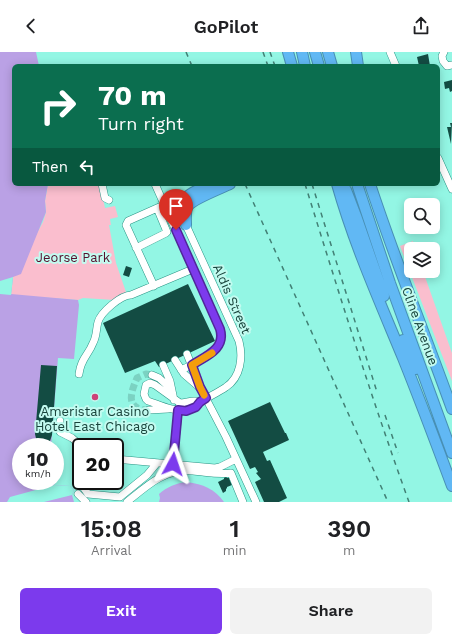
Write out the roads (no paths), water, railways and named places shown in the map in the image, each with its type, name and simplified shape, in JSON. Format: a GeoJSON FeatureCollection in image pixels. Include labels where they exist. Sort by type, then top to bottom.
{"type":"FeatureCollection","features":[{"type":"Feature","properties":{"kind":"highway"},"geometry":{"type":"LineString","coordinates":[[288,52],[291,64]]}},
{"type":"Feature","properties":{"kind":"highway"},"geometry":{"type":"LineString","coordinates":[[302,52],[305,64]]}},
{"type":"Feature","properties":{"kind":"highway"},"geometry":{"type":"LineString","coordinates":[[315,52],[318,64]]}},
{"type":"Feature","properties":{"kind":"highway"},"geometry":{"type":"LineString","coordinates":[[328,52],[331,64]]}},
{"type":"Feature","properties":{"kind":"highway"},"geometry":{"type":"LineString","coordinates":[[356,52],[358,64]]}},
{"type":"Feature","properties":{"kind":"highway"},"geometry":{"type":"LineString","coordinates":[[186,225],[181,207],[184,207],[190,194],[207,186]]}},
{"type":"Feature","properties":{"kind":"highway"},"geometry":{"type":"LineString","coordinates":[[184,207],[226,186]]}},
{"type":"Feature","properties":{"kind":"highway"},"geometry":{"type":"LineString","coordinates":[[338,186],[367,272],[423,407],[452,486]]}},
{"type":"Feature","properties":{"kind":"highway"},"geometry":{"type":"LineString","coordinates":[[343,186],[350,200],[382,290],[448,442]]}},
{"type":"Feature","properties":{"kind":"highway","name":"Cline Avenue"},"geometry":{"type":"LineString","coordinates":[[358,186],[390,283],[452,453]]}},
{"type":"Feature","properties":{"kind":"highway","name":"Cline Avenue"},"geometry":{"type":"LineString","coordinates":[[371,186],[452,409]]}},
{"type":"Feature","properties":{"kind":"street"},"geometry":{"type":"LineString","coordinates":[[390,52],[395,64]]}},
{"type":"Feature","properties":{"kind":"street"},"geometry":{"type":"LineString","coordinates":[[444,52],[442,56],[443,61],[448,66],[452,65]]}},
{"type":"Feature","properties":{"kind":"street"},"geometry":{"type":"LineString","coordinates":[[440,162],[452,189]]}},
{"type":"Feature","properties":{"kind":"street"},"geometry":{"type":"LineString","coordinates":[[102,186],[105,198],[109,200]]}},
{"type":"Feature","properties":{"kind":"street"},"geometry":{"type":"LineString","coordinates":[[136,248],[167,232],[156,186]]}},
{"type":"Feature","properties":{"kind":"street"},"geometry":{"type":"LineString","coordinates":[[154,286],[126,225],[128,221],[161,206]]}},
{"type":"Feature","properties":{"kind":"street"},"geometry":{"type":"LineString","coordinates":[[161,206],[193,269],[220,329],[221,338],[219,345],[214,352],[181,370]]}},
{"type":"Feature","properties":{"kind":"street","name":"Aldis Street"},"geometry":{"type":"LineString","coordinates":[[186,225],[240,347],[240,364],[234,379],[226,387],[203,400]]}},
{"type":"Feature","properties":{"kind":"street"},"geometry":{"type":"LineString","coordinates":[[79,374],[81,362],[93,344],[99,320],[111,305],[120,299],[193,269]]}},
{"type":"Feature","properties":{"kind":"street"},"geometry":{"type":"LineString","coordinates":[[187,354],[200,387],[203,400],[236,459],[256,502]]}},
{"type":"Feature","properties":{"kind":"street"},"geometry":{"type":"LineString","coordinates":[[175,360],[188,379],[200,387]]}},
{"type":"Feature","properties":{"kind":"street"},"geometry":{"type":"LineString","coordinates":[[163,365],[170,381],[176,406],[173,464]]}},
{"type":"Feature","properties":{"kind":"street"},"geometry":{"type":"LineString","coordinates":[[152,375],[159,378],[171,389]]}},
{"type":"Feature","properties":{"kind":"street"},"geometry":{"type":"LineString","coordinates":[[149,410],[176,406],[194,400],[203,400]]}},
{"type":"Feature","properties":{"kind":"street"},"geometry":{"type":"LineString","coordinates":[[60,421],[60,432],[72,438]]}},
{"type":"Feature","properties":{"kind":"street"},"geometry":{"type":"LineString","coordinates":[[124,460],[218,468],[236,459]]}},
{"type":"Feature","properties":{"kind":"street"},"geometry":{"type":"LineString","coordinates":[[85,490],[88,494],[120,498],[147,475],[157,463]]}},
{"type":"Feature","properties":{"kind":"street"},"geometry":{"type":"LineString","coordinates":[[127,502],[157,479],[174,472],[183,471],[217,474],[231,473],[244,502]]}},
{"type":"Feature","properties":{"kind":"street"},"geometry":{"type":"LineString","coordinates":[[78,494],[86,502]]}},
{"type":"Feature","properties":{"kind":"tunnel"},"geometry":{"type":"LineString","coordinates":[[149,410],[136,407],[131,399],[137,378],[146,374],[152,375]]}},
{"type":"Feature","properties":{"kind":"railway"},"geometry":{"type":"LineString","coordinates":[[186,52],[191,64]]}},
{"type":"Feature","properties":{"kind":"railway"},"geometry":{"type":"LineString","coordinates":[[263,52],[267,64]]}},
{"type":"Feature","properties":{"kind":"railway"},"geometry":{"type":"LineString","coordinates":[[270,52],[274,64]]}},
{"type":"Feature","properties":{"kind":"railway"},"geometry":{"type":"LineString","coordinates":[[246,186],[388,502]]}},
{"type":"Feature","properties":{"kind":"railway"},"geometry":{"type":"LineString","coordinates":[[306,186],[342,304],[409,502]]}},
{"type":"Feature","properties":{"kind":"railway"},"geometry":{"type":"LineString","coordinates":[[313,186],[377,392]]}},
{"type":"Feature","properties":{"kind":"railway"},"geometry":{"type":"LineString","coordinates":[[385,415],[398,453]]}},
{"type":"Feature","properties":{"kind":"place","name":"Ameristar Casino Hotel East Chicago"},"geometry":{"type":"Point","coordinates":[95,397]}},
{"type":"Feature","properties":{"kind":"park label","name":"Jeorse Park"},"geometry":{"type":"Point","coordinates":[73,257]}}]}
